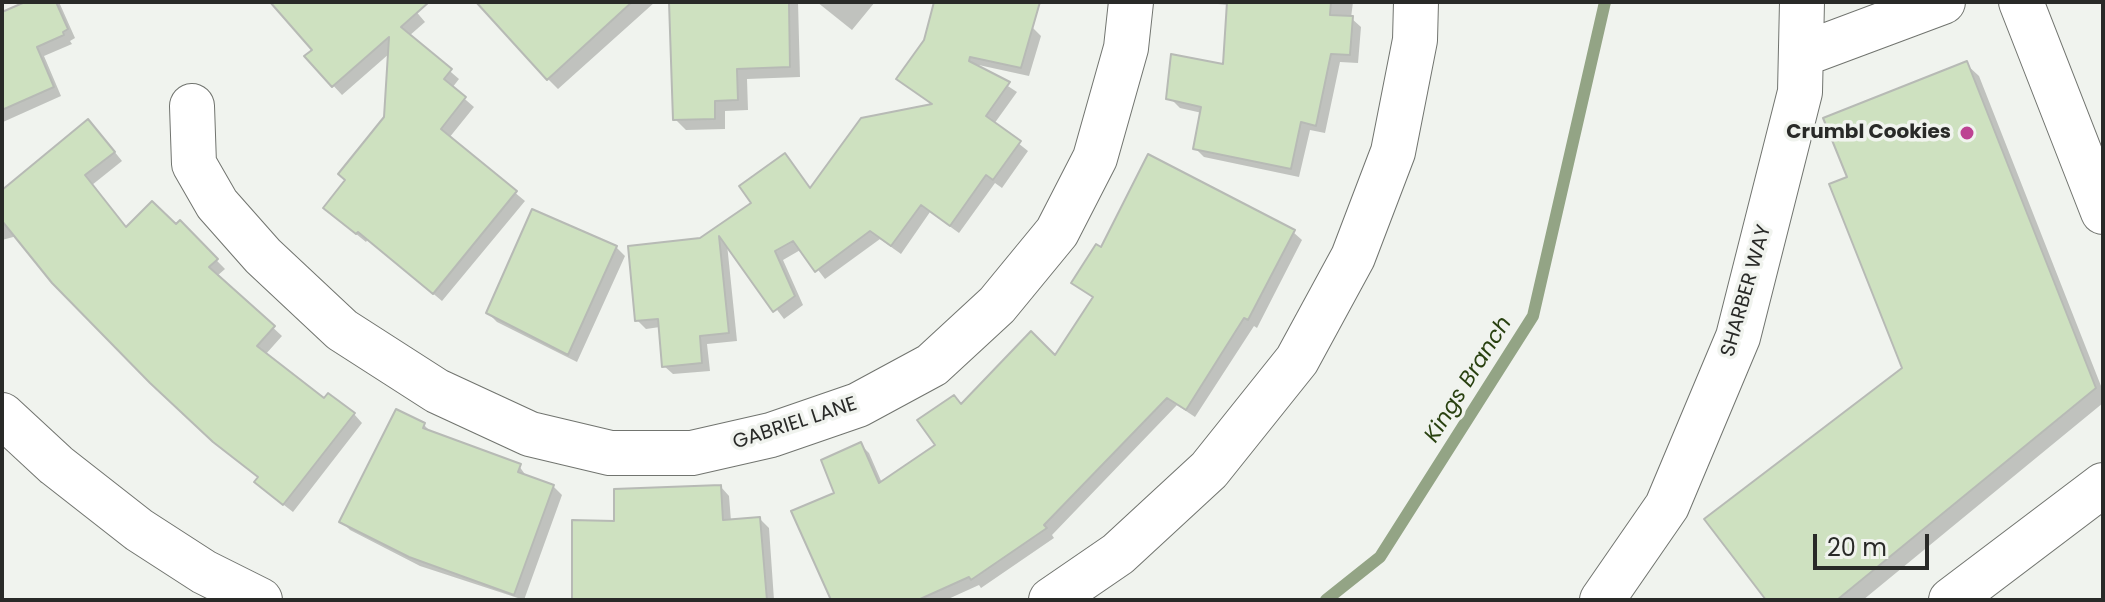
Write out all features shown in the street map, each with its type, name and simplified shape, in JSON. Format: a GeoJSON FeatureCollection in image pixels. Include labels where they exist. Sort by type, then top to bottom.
{"type":"FeatureCollection","features":[{"type":"Feature","properties":{"kind":"street","name":"GABRIEL LANE"},"geometry":{"type":"LineString","coordinates":[[192,106],[194,164],[217,204],[263,256],[342,330],[437,391],[530,434],[610,453],[692,453],[771,435],[858,405],[932,365],[997,305],[1057,232],[1095,158],[1126,48],[1131,2]]}},
{"type":"Feature","properties":{"kind":"street"},"geometry":{"type":"LineString","coordinates":[[1051,600],[1118,554],[1209,470],[1297,360],[1353,257],[1393,152],[1415,40],[1416,2]]}},
{"type":"Feature","properties":{"kind":"street","name":"SHARBER WAY"},"geometry":{"type":"LineString","coordinates":[[1602,600],[1667,506],[1738,337],[1800,92],[1802,2]]}},
{"type":"Feature","properties":{"kind":"street"},"geometry":{"type":"LineString","coordinates":[[1801,55],[1943,2]]}},
{"type":"Feature","properties":{"kind":"street"},"geometry":{"type":"LineString","coordinates":[[2021,2],[2103,212]]}},
{"type":"Feature","properties":{"kind":"street"},"geometry":{"type":"LineString","coordinates":[[2,415],[56,465],[139,530],[204,572],[260,600]]}},
{"type":"Feature","properties":{"kind":"street"},"geometry":{"type":"LineString","coordinates":[[1951,600],[2103,485]]}},
{"type":"Feature","properties":{"kind":"building"},"geometry":{"type":"Polygon","coordinates":[[[25,2],[56,2],[68,29],[63,32],[64,35],[37,47],[54,87],[2,110],[2,12],[25,2]]]}},
{"type":"Feature","properties":{"kind":"building"},"geometry":{"type":"Polygon","coordinates":[[[270,2],[429,2],[401,27],[452,69],[444,79],[466,97],[441,129],[517,191],[433,294],[358,232],[356,234],[323,208],[345,180],[338,174],[384,117],[389,37],[332,87],[304,56],[312,50],[270,2]]]}},
{"type":"Feature","properties":{"kind":"building"},"geometry":{"type":"Polygon","coordinates":[[[476,2],[632,2],[547,80],[476,2]]]}},
{"type":"Feature","properties":{"kind":"building"},"geometry":{"type":"Polygon","coordinates":[[[669,2],[789,2],[790,67],[737,69],[738,100],[715,101],[715,119],[673,120],[669,2]]]}},
{"type":"Feature","properties":{"kind":"building"},"geometry":{"type":"Polygon","coordinates":[[[934,2],[1040,2],[1021,68],[970,57],[969,61],[1010,82],[986,116],[1021,141],[993,180],[986,175],[950,226],[921,205],[891,246],[870,231],[815,272],[793,241],[775,251],[795,296],[773,312],[719,236],[729,333],[700,336],[702,363],[662,367],[658,319],[635,321],[628,246],[700,238],[751,203],[739,186],[785,153],[810,188],[861,118],[932,104],[896,79],[924,40],[934,2]]]}},
{"type":"Feature","properties":{"kind":"building"},"geometry":{"type":"Polygon","coordinates":[[[1227,2],[1331,2],[1330,15],[1353,16],[1350,55],[1331,54],[1316,126],[1301,122],[1291,169],[1193,149],[1201,107],[1166,99],[1171,54],[1223,64],[1227,2]]]}},
{"type":"Feature","properties":{"kind":"building"},"geometry":{"type":"Polygon","coordinates":[[[1967,61],[2096,388],[1837,600],[1766,600],[1704,519],[1902,368],[1829,184],[1847,177],[1823,118],[1967,61]]]}},
{"type":"Feature","properties":{"kind":"building"},"geometry":{"type":"Polygon","coordinates":[[[88,119],[115,152],[85,175],[126,227],[152,201],[176,224],[180,220],[218,259],[209,267],[275,326],[257,346],[324,398],[328,393],[355,413],[283,505],[254,482],[258,477],[213,442],[150,383],[52,283],[2,221],[2,190],[88,119]]]}},
{"type":"Feature","properties":{"kind":"building"},"geometry":{"type":"Polygon","coordinates":[[[1148,154],[1295,230],[1248,320],[1244,318],[1186,410],[1167,398],[1044,525],[1047,528],[971,580],[969,577],[918,600],[831,600],[791,511],[834,493],[821,460],[861,442],[879,483],[935,445],[917,420],[954,395],[961,404],[1031,331],[1055,355],[1093,297],[1071,283],[1096,244],[1101,247],[1148,154]]]}},
{"type":"Feature","properties":{"kind":"building"},"geometry":{"type":"Polygon","coordinates":[[[532,209],[617,246],[568,355],[486,313],[532,209]]]}},
{"type":"Feature","properties":{"kind":"building"},"geometry":{"type":"Polygon","coordinates":[[[396,409],[425,423],[423,428],[521,464],[518,472],[554,485],[514,595],[409,557],[339,522],[396,409]]]}},
{"type":"Feature","properties":{"kind":"building"},"geometry":{"type":"Polygon","coordinates":[[[721,485],[723,520],[760,517],[767,600],[572,600],[572,520],[614,521],[614,489],[721,485]]]}},
{"type":"Feature","properties":{"kind":"waterway","name":"Kings Branch"},"geometry":{"type":"LineString","coordinates":[[1326,600],[1380,557],[1533,316],[1605,2]]}},
{"type":"Feature","properties":{"kind":"place","name":"Crumbl Cookies"},"geometry":{"type":"Point","coordinates":[1967,133]}}]}
